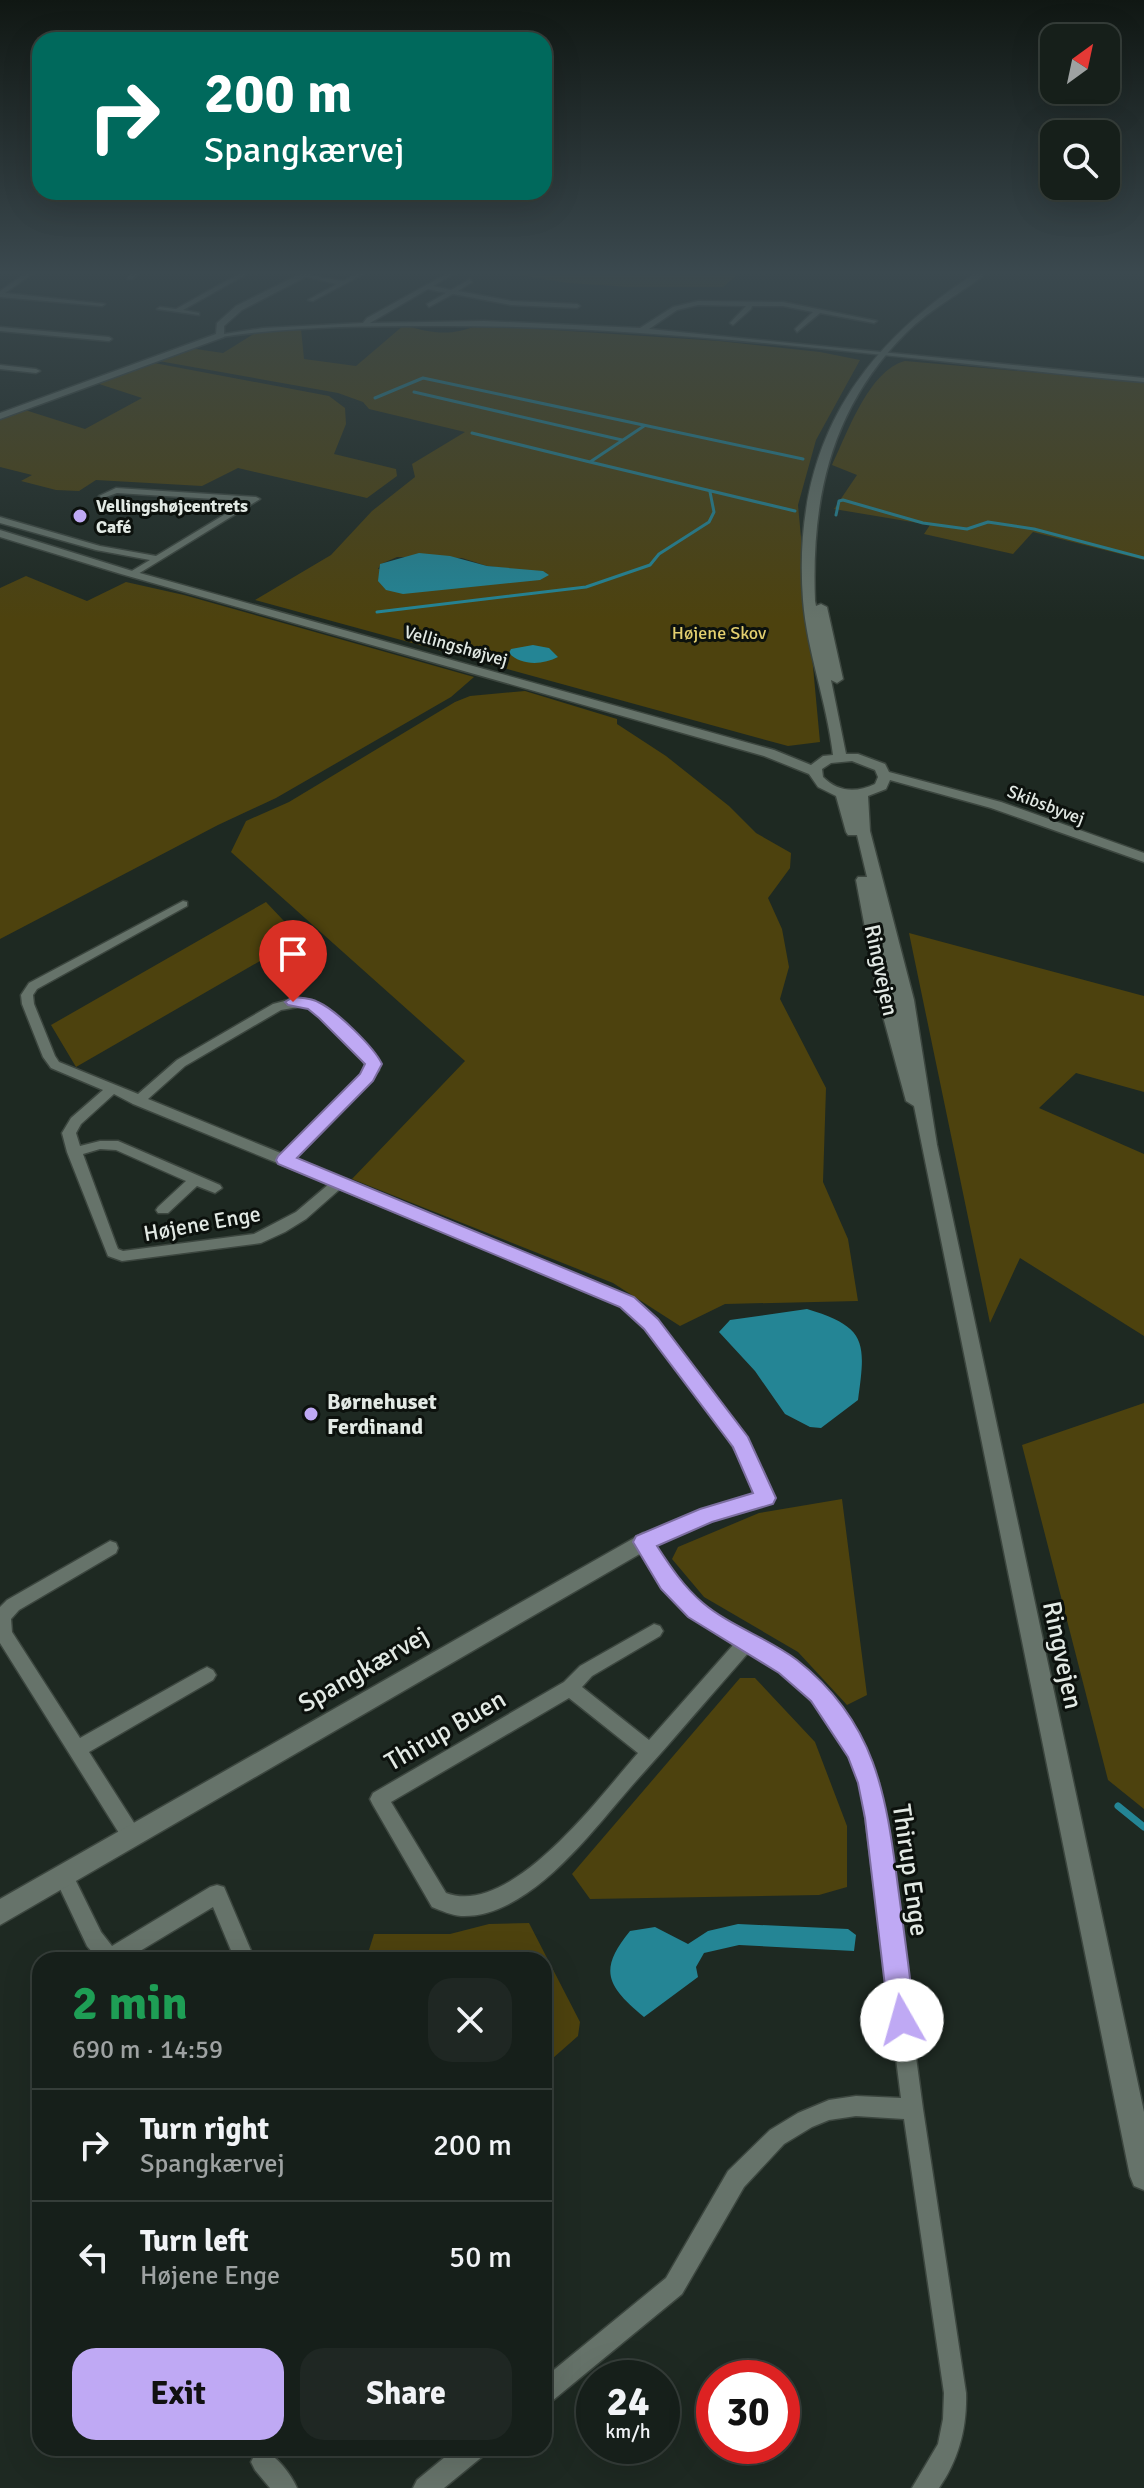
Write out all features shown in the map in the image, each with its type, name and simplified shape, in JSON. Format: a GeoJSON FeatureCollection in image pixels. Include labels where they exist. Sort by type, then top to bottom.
{"type":"FeatureCollection","features":[{"type":"Feature","properties":{"kind":"main road"},"geometry":{"type":"LineString","coordinates":[[0,416],[79,387]]}},
{"type":"Feature","properties":{"kind":"main road"},"geometry":{"type":"LineString","coordinates":[[846,757],[815,641],[806,568],[810,510],[819,467],[832,431],[857,387]]}},
{"type":"Feature","properties":{"kind":"main road","name":"Vellingshøjvej"},"geometry":{"type":"LineString","coordinates":[[0,536],[819,766],[816,778],[823,786],[842,793]]}},
{"type":"Feature","properties":{"kind":"main road"},"geometry":{"type":"LineString","coordinates":[[819,766],[846,757],[874,763],[883,781],[862,793],[842,793]]}},
{"type":"Feature","properties":{"kind":"main road","name":"Skibsbyvej"},"geometry":{"type":"LineString","coordinates":[[883,781],[935,789],[1018,812],[1081,838],[1144,858]]}},
{"type":"Feature","properties":{"kind":"main road","name":"Ringvejen"},"geometry":{"type":"LineString","coordinates":[[842,793],[850,817],[886,998],[928,1145]]}},
{"type":"Feature","properties":{"kind":"main road","name":"Ringvejen"},"geometry":{"type":"LineString","coordinates":[[862,793],[863,831],[906,1000],[928,1145],[1144,2176]]}},
{"type":"Feature","properties":{"kind":"main road","name":"Spangkærvej"},"geometry":{"type":"LineString","coordinates":[[0,1913],[643,1542]]}},
{"type":"Feature","properties":{"kind":"street"},"geometry":{"type":"LineString","coordinates":[[103,496],[116,490],[256,499],[133,574]]}},
{"type":"Feature","properties":{"kind":"street"},"geometry":{"type":"LineString","coordinates":[[0,520],[99,548],[157,559]]}},
{"type":"Feature","properties":{"kind":"street"},"geometry":{"type":"LineString","coordinates":[[183,904],[43,978],[27,995],[49,1057],[55,1065],[111,1090],[339,1182]]}},
{"type":"Feature","properties":{"kind":"street"},"geometry":{"type":"LineString","coordinates":[[138,1101],[181,1063],[277,1007],[293,1002],[312,1005],[370,1056],[373,1070],[285,1160]]}},
{"type":"Feature","properties":{"kind":"street"},"geometry":{"type":"LineString","coordinates":[[74,1152],[69,1133],[76,1121],[111,1090]]}},
{"type":"Feature","properties":{"kind":"street","name":"Højene Enge"},"geometry":{"type":"LineString","coordinates":[[215,1188],[118,1146],[100,1145],[74,1152],[109,1244],[113,1252],[122,1256],[256,1239],[277,1232],[304,1217],[339,1182]]}},
{"type":"Feature","properties":{"kind":"street","name":"Højene Enge"},"geometry":{"type":"LineString","coordinates":[[163,1210],[195,1180]]}},
{"type":"Feature","properties":{"kind":"street","name":"Spangkærvej"},"geometry":{"type":"LineString","coordinates":[[339,1182],[608,1293],[640,1312],[741,1443],[766,1498],[708,1515],[643,1542]]}},
{"type":"Feature","properties":{"kind":"street","name":"Thirup Enge"},"geometry":{"type":"LineString","coordinates":[[643,1542],[668,1582],[696,1611],[787,1666],[819,1694],[858,1751],[870,1783],[957,2416],[943,2462],[924,2488]]}},
{"type":"Feature","properties":{"kind":"street"},"geometry":{"type":"LineString","coordinates":[[110,1548],[13,1605],[2,1617],[4,1634],[131,1835]]}},
{"type":"Feature","properties":{"kind":"street","name":"Thirup Buen"},"geometry":{"type":"LineString","coordinates":[[650,1752],[561,1853],[527,1882],[465,1908],[452,1908],[439,1900],[379,1799],[570,1688],[586,1671],[654,1631]]}},
{"type":"Feature","properties":{"kind":"street"},"geometry":{"type":"LineString","coordinates":[[570,1688],[650,1752],[747,1642]]}},
{"type":"Feature","properties":{"kind":"street"},"geometry":{"type":"LineString","coordinates":[[77,1749],[207,1675]]}},
{"type":"Feature","properties":{"kind":"street"},"geometry":{"type":"LineString","coordinates":[[63,1876],[94,1939],[105,1952]]}},
{"type":"Feature","properties":{"kind":"street"},"geometry":{"type":"LineString","coordinates":[[122,1952],[217,1894],[242,1952]]}},
{"type":"Feature","properties":{"kind":"street"},"geometry":{"type":"LineString","coordinates":[[552,2386],[674,2286],[736,2179],[777,2137],[829,2110],[856,2106],[913,2109]]}},
{"type":"Feature","properties":{"kind":"street"},"geometry":{"type":"LineString","coordinates":[[425,2488],[465,2456]]}},
{"type":"Feature","properties":{"kind":"street"},"geometry":{"type":"LineString","coordinates":[[263,2462],[285,2488]]}},
{"type":"Feature","properties":{"kind":"green space"},"geometry":{"type":"Polygon","coordinates":[[[109,387],[282,387],[329,396],[345,408],[346,424],[334,454],[396,469],[397,476],[367,498],[238,468],[202,486],[96,480],[79,491],[56,490],[21,481],[32,475],[0,467],[0,420],[25,410],[85,429],[142,398],[109,387]]]}},
{"type":"Feature","properties":{"kind":"green space","name":"Højene Skov"},"geometry":{"type":"Polygon","coordinates":[[[305,387],[845,387],[816,440],[798,505],[820,742],[788,746],[255,600],[331,555],[372,511],[415,477],[412,464],[465,432],[369,409],[363,402],[338,393],[305,387]],[[397,557],[381,564],[378,569],[548,573],[487,566],[462,558],[397,557]]]}},
{"type":"Feature","properties":{"kind":"green space"},"geometry":{"type":"Polygon","coordinates":[[[872,387],[1144,387],[1144,560],[1033,532],[1013,554],[924,534],[930,525],[834,509],[857,475],[832,465],[872,387]]]}},
{"type":"Feature","properties":{"kind":"green space"},"geometry":{"type":"Polygon","coordinates":[[[26,576],[87,601],[126,582],[184,595],[474,677],[451,697],[276,798],[0,939],[0,588],[26,576]]]}},
{"type":"Feature","properties":{"kind":"green space"},"geometry":{"type":"Polygon","coordinates":[[[525,691],[617,719],[617,724],[666,756],[729,806],[756,833],[791,853],[790,868],[768,898],[782,929],[789,967],[780,999],[826,1088],[823,1182],[848,1239],[858,1301],[725,1304],[680,1326],[613,1283],[352,1179],[465,1061],[231,852],[246,821],[289,802],[455,702],[470,696],[525,691]]]}},
{"type":"Feature","properties":{"kind":"green space"},"geometry":{"type":"Polygon","coordinates":[[[266,902],[300,938],[76,1067],[51,1025],[266,902]]]}},
{"type":"Feature","properties":{"kind":"green space"},"geometry":{"type":"Polygon","coordinates":[[[909,933],[1144,996],[1144,1092],[1076,1073],[1039,1108],[1144,1154],[1144,1336],[1020,1258],[990,1323],[909,933]]]}},
{"type":"Feature","properties":{"kind":"green space"},"geometry":{"type":"Polygon","coordinates":[[[1144,1403],[1144,1809],[1108,1780],[1022,1445],[1144,1403]]]}},
{"type":"Feature","properties":{"kind":"green space"},"geometry":{"type":"Polygon","coordinates":[[[842,1499],[867,1695],[847,1705],[798,1652],[704,1597],[672,1559],[678,1547],[759,1513],[842,1499]]]}},
{"type":"Feature","properties":{"kind":"green space"},"geometry":{"type":"Polygon","coordinates":[[[740,1678],[755,1678],[815,1742],[847,1826],[847,1887],[819,1895],[590,1899],[572,1874],[740,1678]]]}},
{"type":"Feature","properties":{"kind":"green space"},"geometry":{"type":"Polygon","coordinates":[[[529,1923],[544,1952],[369,1950],[374,1934],[450,1934],[489,1924],[529,1923]]]}},
{"type":"Feature","properties":{"kind":"green space"},"geometry":{"type":"Polygon","coordinates":[[[552,1968],[580,2022],[578,2036],[552,2059],[552,1968]]]}},
{"type":"Feature","properties":{"kind":"water"},"geometry":{"type":"Polygon","coordinates":[[[419,553],[450,556],[487,566],[543,571],[549,575],[540,580],[403,594],[386,590],[378,581],[380,564],[419,553]]]}},
{"type":"Feature","properties":{"kind":"water"},"geometry":{"type":"Polygon","coordinates":[[[533,645],[549,648],[558,657],[532,663],[509,653],[511,649],[533,645]]]}},
{"type":"Feature","properties":{"kind":"water"},"geometry":{"type":"Polygon","coordinates":[[[807,1309],[852,1330],[861,1350],[858,1400],[821,1428],[810,1427],[785,1414],[755,1371],[719,1332],[730,1320],[807,1309]]]}},
{"type":"Feature","properties":{"kind":"water"},"geometry":{"type":"Polygon","coordinates":[[[738,1924],[848,1929],[856,1935],[854,1951],[739,1945],[704,1953],[696,1967],[698,1977],[644,2017],[615,1987],[610,1968],[613,1957],[630,1931],[655,1927],[688,1944],[708,1931],[738,1924]]]}},
{"type":"Feature","properties":{"kind":"waterway"},"geometry":{"type":"LineString","coordinates":[[375,398],[401,387]]}},
{"type":"Feature","properties":{"kind":"waterway"},"geometry":{"type":"LineString","coordinates":[[466,387],[803,459]]}},
{"type":"Feature","properties":{"kind":"waterway"},"geometry":{"type":"LineString","coordinates":[[414,392],[622,440]]}},
{"type":"Feature","properties":{"kind":"waterway"},"geometry":{"type":"LineString","coordinates":[[590,462],[644,426]]}},
{"type":"Feature","properties":{"kind":"waterway"},"geometry":{"type":"LineString","coordinates":[[472,433],[590,462]]}},
{"type":"Feature","properties":{"kind":"waterway"},"geometry":{"type":"LineString","coordinates":[[590,462],[795,511]]}},
{"type":"Feature","properties":{"kind":"waterway"},"geometry":{"type":"LineString","coordinates":[[377,612],[586,587],[650,565],[659,554],[709,522],[714,512],[710,492]]}},
{"type":"Feature","properties":{"kind":"waterway"},"geometry":{"type":"LineString","coordinates":[[836,515],[839,501],[843,500],[923,523],[967,529],[988,522],[1034,529],[1144,558]]}},
{"type":"Feature","properties":{"kind":"waterway"},"geometry":{"type":"LineString","coordinates":[[1118,1806],[1144,1827]]}},
{"type":"Feature","properties":{"kind":"place","name":"Vellingshøjcentrets Café"},"geometry":{"type":"Point","coordinates":[80,516]}},
{"type":"Feature","properties":{"kind":"place","name":"Børnehuset Ferdinand"},"geometry":{"type":"Point","coordinates":[311,1414]}},
{"type":"Feature","properties":{"kind":"route"},"geometry":{"type":"LineString","coordinates":[[293,1002],[312,1005],[325,1014],[370,1056],[374,1064],[367,1077],[285,1160],[627,1302],[651,1324],[741,1443],[766,1498],[708,1515],[643,1542],[668,1582],[696,1611],[787,1666],[819,1694],[858,1751],[870,1783],[877,1818],[902,2020]]}}]}
